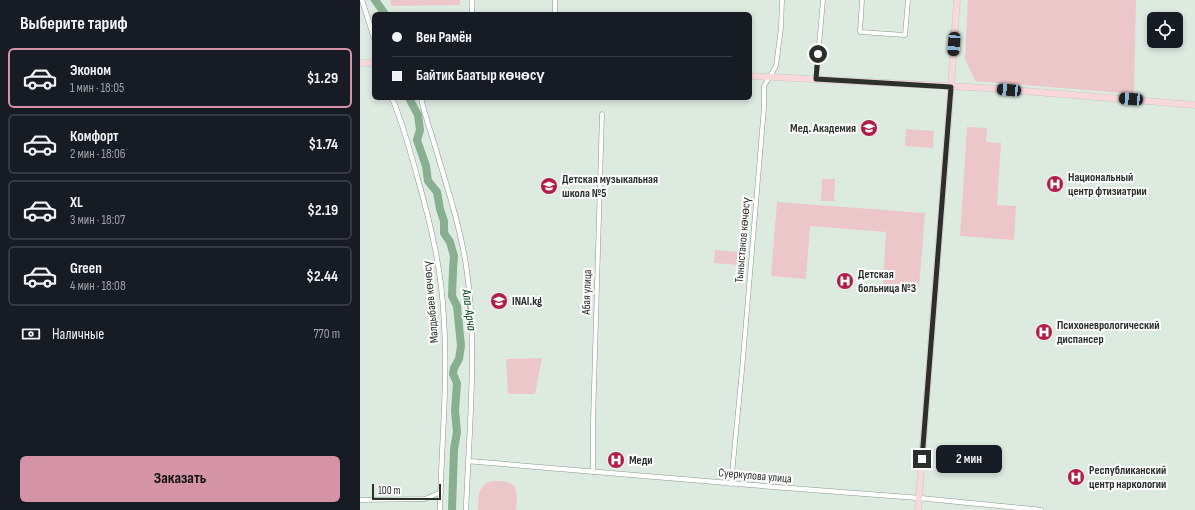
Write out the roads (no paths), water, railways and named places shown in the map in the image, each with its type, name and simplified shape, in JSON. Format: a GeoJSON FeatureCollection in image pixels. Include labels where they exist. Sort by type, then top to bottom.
{"type":"FeatureCollection","features":[{"type":"Feature","properties":{"kind":"main road"},"geometry":{"type":"LineString","coordinates":[[918,510],[957,0]]}},
{"type":"Feature","properties":{"kind":"main road"},"geometry":{"type":"LineString","coordinates":[[360,63],[372,63]]}},
{"type":"Feature","properties":{"kind":"main road"},"geometry":{"type":"LineString","coordinates":[[752,76],[994,89],[1195,105]]}},
{"type":"Feature","properties":{"kind":"street"},"geometry":{"type":"LineString","coordinates":[[362,0],[372,32]]}},
{"type":"Feature","properties":{"kind":"street"},"geometry":{"type":"LineString","coordinates":[[472,0],[472,12]]}},
{"type":"Feature","properties":{"kind":"street"},"geometry":{"type":"LineString","coordinates":[[555,0],[555,12]]}},
{"type":"Feature","properties":{"kind":"street","name":"Тыныстанов көчөсү"},"geometry":{"type":"LineString","coordinates":[[731,484],[764,107],[764,86],[776,66],[781,28],[782,0]]}},
{"type":"Feature","properties":{"kind":"street"},"geometry":{"type":"LineString","coordinates":[[816,79],[823,0]]}},
{"type":"Feature","properties":{"kind":"street"},"geometry":{"type":"LineString","coordinates":[[862,0],[860,32],[905,35],[908,0]]}},
{"type":"Feature","properties":{"kind":"street","name":"Малдыбаев көчөсү"},"geometry":{"type":"LineString","coordinates":[[393,100],[402,123],[421,188],[439,264],[444,330],[445,384],[440,510]]}},
{"type":"Feature","properties":{"kind":"street"},"geometry":{"type":"LineString","coordinates":[[422,100],[454,212],[466,267],[472,337],[466,510]]}},
{"type":"Feature","properties":{"kind":"street","name":"Абая улица"},"geometry":{"type":"LineString","coordinates":[[593,472],[593,422],[602,114]]}},
{"type":"Feature","properties":{"kind":"street","name":"Суеркулова улица"},"geometry":{"type":"LineString","coordinates":[[468,461],[731,484],[919,498],[1041,510]]}},
{"type":"Feature","properties":{"kind":"street"},"geometry":{"type":"LineString","coordinates":[[360,500],[425,499],[440,492]]}},
{"type":"Feature","properties":{"kind":"waterway","name":"Ала-Арча"},"geometry":{"type":"LineString","coordinates":[[375,0],[384,12]]}},
{"type":"Feature","properties":{"kind":"waterway","name":"Ала-Арча"},"geometry":{"type":"LineString","coordinates":[[410,100],[418,115],[420,130],[417,140],[426,166],[428,181],[437,192],[444,221],[444,233],[450,242],[454,256],[452,296],[457,306],[461,346],[459,359],[454,368],[453,374],[457,383],[455,411],[457,432],[454,449],[452,510]]}},
{"type":"Feature","properties":{"kind":"place","name":"Мед. Академия"},"geometry":{"type":"Point","coordinates":[869,128]}},
{"type":"Feature","properties":{"kind":"place","name":"Национальный центр фтизиатрии"},"geometry":{"type":"Point","coordinates":[1055,184]}},
{"type":"Feature","properties":{"kind":"place","name":"Детская музыкальная школа №5"},"geometry":{"type":"Point","coordinates":[549,186]}},
{"type":"Feature","properties":{"kind":"place","name":"Детская больница №3"},"geometry":{"type":"Point","coordinates":[845,281]}},
{"type":"Feature","properties":{"kind":"place","name":"INAI.kg"},"geometry":{"type":"Point","coordinates":[499,301]}},
{"type":"Feature","properties":{"kind":"place","name":"Психоневрологический диспансер"},"geometry":{"type":"Point","coordinates":[1044,332]}},
{"type":"Feature","properties":{"kind":"place","name":"Меди"},"geometry":{"type":"Point","coordinates":[616,460]}},
{"type":"Feature","properties":{"kind":"place","name":"Республиканский центр наркологии"},"geometry":{"type":"Point","coordinates":[1076,477]}}]}
